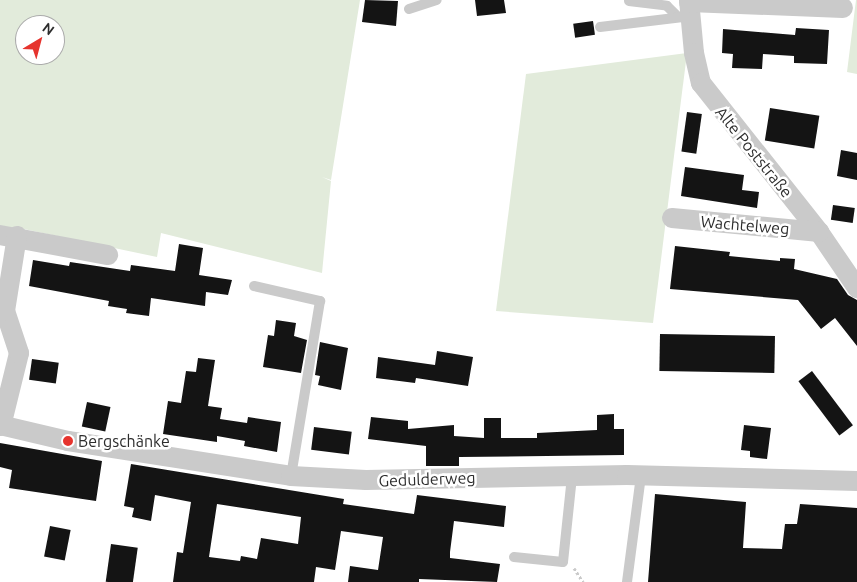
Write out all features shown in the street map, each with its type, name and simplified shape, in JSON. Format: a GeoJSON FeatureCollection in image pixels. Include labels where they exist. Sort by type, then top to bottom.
{"type":"FeatureCollection","features":[{"type":"Feature","properties":{"kind":"street"},"geometry":{"type":"LineString","coordinates":[[686,8],[850,8]]}},
{"type":"Feature","properties":{"kind":"street","name":"Alte Poststraße"},"geometry":{"type":"LineString","coordinates":[[686,8],[695,62],[701,83],[819,232],[857,288]]}},
{"type":"Feature","properties":{"kind":"street","name":"Wachtelweg"},"geometry":{"type":"LineString","coordinates":[[672,218],[819,232]]}},
{"type":"Feature","properties":{"kind":"street","name":"Gedulderweg"},"geometry":{"type":"LineString","coordinates":[[108,254],[9,235],[5,311],[19,354],[0,426],[77,443],[291,476],[366,480],[641,476],[857,481]]}},
{"type":"Feature","properties":{"kind":"lane"},"geometry":{"type":"LineString","coordinates":[[409,9],[437,0]]}},
{"type":"Feature","properties":{"kind":"lane"},"geometry":{"type":"LineString","coordinates":[[629,1],[686,8]]}},
{"type":"Feature","properties":{"kind":"lane"},"geometry":{"type":"LineString","coordinates":[[600,27],[686,8]]}},
{"type":"Feature","properties":{"kind":"lane"},"geometry":{"type":"LineString","coordinates":[[254,286],[320,301],[291,476]]}},
{"type":"Feature","properties":{"kind":"lane"},"geometry":{"type":"LineString","coordinates":[[514,558],[563,562],[572,476]]}},
{"type":"Feature","properties":{"kind":"lane"},"geometry":{"type":"LineString","coordinates":[[628,582],[641,476]]}},
{"type":"Feature","properties":{"kind":"green space"},"geometry":{"type":"Polygon","coordinates":[[[0,0],[360,0],[331,180],[322,177],[331,181],[322,273],[161,233],[157,257],[19,228],[0,228],[0,0]]]}},
{"type":"Feature","properties":{"kind":"green space"},"geometry":{"type":"Polygon","coordinates":[[[857,0],[857,74],[847,72],[857,0]]]}},
{"type":"Feature","properties":{"kind":"green space"},"geometry":{"type":"Polygon","coordinates":[[[687,53],[653,323],[496,311],[526,74],[687,53]]]}},
{"type":"Feature","properties":{"kind":"building"},"geometry":{"type":"Polygon","coordinates":[[[365,0],[398,1],[396,26],[362,22],[365,0]]]}},
{"type":"Feature","properties":{"kind":"building"},"geometry":{"type":"Polygon","coordinates":[[[475,0],[504,0],[506,13],[477,16],[475,0]]]}},
{"type":"Feature","properties":{"kind":"building"},"geometry":{"type":"Polygon","coordinates":[[[593,21],[595,35],[575,38],[573,24],[593,21]]]}},
{"type":"Feature","properties":{"kind":"building"},"geometry":{"type":"Polygon","coordinates":[[[796,28],[829,30],[827,64],[794,63],[794,56],[763,54],[762,69],[732,68],[733,54],[722,53],[723,29],[795,35],[796,28]]]}},
{"type":"Feature","properties":{"kind":"building"},"geometry":{"type":"Polygon","coordinates":[[[770,108],[819,116],[814,148],[765,141],[770,108]]]}},
{"type":"Feature","properties":{"kind":"building"},"geometry":{"type":"Polygon","coordinates":[[[687,112],[702,114],[696,154],[681,152],[687,112]]]}},
{"type":"Feature","properties":{"kind":"building"},"geometry":{"type":"Polygon","coordinates":[[[841,150],[857,153],[857,180],[837,176],[841,150]]]}},
{"type":"Feature","properties":{"kind":"building"},"geometry":{"type":"Polygon","coordinates":[[[685,167],[744,175],[742,190],[759,192],[757,208],[681,196],[685,167]]]}},
{"type":"Feature","properties":{"kind":"building"},"geometry":{"type":"Polygon","coordinates":[[[833,205],[855,208],[853,223],[831,220],[833,205]]]}},
{"type":"Feature","properties":{"kind":"building"},"geometry":{"type":"Polygon","coordinates":[[[179,244],[203,248],[199,275],[232,280],[228,295],[206,292],[205,306],[151,298],[149,316],[126,313],[127,309],[108,306],[109,301],[29,286],[33,260],[69,266],[70,262],[130,271],[131,265],[175,271],[179,244]]]}},
{"type":"Feature","properties":{"kind":"building"},"geometry":{"type":"Polygon","coordinates":[[[675,246],[730,252],[729,256],[780,261],[780,258],[795,259],[794,269],[837,279],[848,295],[857,300],[857,346],[835,318],[821,329],[798,300],[670,289],[675,246]]]}},
{"type":"Feature","properties":{"kind":"building"},"geometry":{"type":"Polygon","coordinates":[[[276,320],[296,323],[294,336],[307,340],[301,373],[263,367],[268,335],[274,336],[276,320]]]}},
{"type":"Feature","properties":{"kind":"building"},"geometry":{"type":"Polygon","coordinates":[[[660,334],[775,336],[774,373],[659,371],[660,334]]]}},
{"type":"Feature","properties":{"kind":"building"},"geometry":{"type":"Polygon","coordinates":[[[320,342],[348,348],[341,390],[318,385],[320,376],[315,375],[320,342]]]}},
{"type":"Feature","properties":{"kind":"building"},"geometry":{"type":"Polygon","coordinates":[[[437,351],[473,357],[468,386],[416,378],[415,383],[376,378],[378,357],[435,365],[437,351]]]}},
{"type":"Feature","properties":{"kind":"building"},"geometry":{"type":"Polygon","coordinates":[[[198,358],[215,360],[208,406],[222,408],[220,419],[247,423],[248,417],[281,422],[277,452],[244,446],[245,441],[217,436],[217,442],[163,434],[168,401],[181,403],[186,371],[196,372],[198,358]]]}},
{"type":"Feature","properties":{"kind":"building"},"geometry":{"type":"Polygon","coordinates":[[[32,359],[59,363],[56,384],[29,380],[32,359]]]}},
{"type":"Feature","properties":{"kind":"building"},"geometry":{"type":"Polygon","coordinates":[[[812,371],[853,425],[839,436],[798,381],[812,371]]]}},
{"type":"Feature","properties":{"kind":"building"},"geometry":{"type":"Polygon","coordinates":[[[87,402],[110,407],[105,431],[82,426],[87,402]]]}},
{"type":"Feature","properties":{"kind":"building"},"geometry":{"type":"Polygon","coordinates":[[[614,414],[614,429],[624,429],[624,455],[459,457],[459,466],[426,466],[426,446],[368,439],[371,417],[408,421],[408,429],[454,425],[454,436],[484,438],[484,418],[501,418],[501,438],[537,438],[537,433],[597,430],[597,415],[614,414]]]}},
{"type":"Feature","properties":{"kind":"building"},"geometry":{"type":"Polygon","coordinates":[[[744,425],[771,428],[767,459],[750,457],[750,451],[741,450],[744,425]]]}},
{"type":"Feature","properties":{"kind":"building"},"geometry":{"type":"Polygon","coordinates":[[[314,427],[352,432],[349,454],[311,450],[314,427]]]}},
{"type":"Feature","properties":{"kind":"building"},"geometry":{"type":"Polygon","coordinates":[[[0,443],[102,461],[96,501],[9,488],[12,470],[0,467],[0,443]]]}},
{"type":"Feature","properties":{"kind":"building"},"geometry":{"type":"Polygon","coordinates":[[[131,464],[344,499],[343,504],[414,514],[417,495],[506,506],[504,527],[454,521],[450,552],[450,558],[500,564],[497,582],[419,579],[419,582],[348,582],[350,566],[378,570],[383,537],[341,531],[335,570],[316,567],[314,582],[173,582],[177,552],[183,553],[191,502],[155,495],[151,521],[132,517],[134,508],[124,506],[131,464]],[[217,504],[209,557],[240,561],[241,556],[257,559],[261,538],[298,544],[301,517],[217,504]]]}},
{"type":"Feature","properties":{"kind":"building"},"geometry":{"type":"Polygon","coordinates":[[[655,494],[746,502],[743,548],[782,549],[785,524],[797,524],[800,504],[857,508],[857,582],[648,582],[655,494]]]}},
{"type":"Feature","properties":{"kind":"building"},"geometry":{"type":"Polygon","coordinates":[[[50,526],[71,530],[65,560],[44,556],[50,526]]]}},
{"type":"Feature","properties":{"kind":"building"},"geometry":{"type":"Polygon","coordinates":[[[111,544],[138,548],[133,582],[106,582],[111,544]]]}},
{"type":"Feature","properties":{"kind":"place","name":"Bergschänke"},"geometry":{"type":"Point","coordinates":[68,441]}}]}
